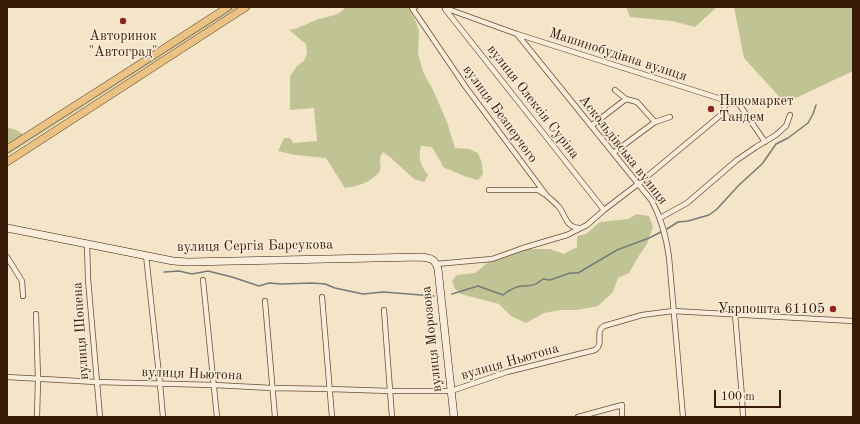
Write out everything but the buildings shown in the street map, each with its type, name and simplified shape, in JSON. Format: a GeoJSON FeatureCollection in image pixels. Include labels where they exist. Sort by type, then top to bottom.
{"type":"FeatureCollection","features":[{"type":"Feature","properties":{"kind":"main road"},"geometry":{"type":"LineString","coordinates":[[7,148],[228,7]]}},
{"type":"Feature","properties":{"kind":"main road"},"geometry":{"type":"LineString","coordinates":[[7,162],[246,7]]}},
{"type":"Feature","properties":{"kind":"main road","name":"вулиця Сергія Барсукова"},"geometry":{"type":"LineString","coordinates":[[7,228],[173,261],[188,262],[421,257],[428,258],[435,262]]}},
{"type":"Feature","properties":{"kind":"main road","name":"вулиця Морозова"},"geometry":{"type":"LineString","coordinates":[[435,262],[438,269],[454,417]]}},
{"type":"Feature","properties":{"kind":"street","name":"вулиця Безперчого"},"geometry":{"type":"LineString","coordinates":[[415,7],[412,8],[465,86],[547,196],[559,207],[568,223],[575,228],[580,228]]}},
{"type":"Feature","properties":{"kind":"street","name":"Машинобудівна вулиця"},"geometry":{"type":"LineString","coordinates":[[444,7],[517,34],[721,99],[725,104],[739,104],[765,142]]}},
{"type":"Feature","properties":{"kind":"street","name":"вулиця Олексія Суріна"},"geometry":{"type":"LineString","coordinates":[[444,7],[604,210]]}},
{"type":"Feature","properties":{"kind":"street","name":"Аскольдівська вулиця"},"geometry":{"type":"LineString","coordinates":[[517,34],[652,201],[660,218],[669,257],[683,417]]}},
{"type":"Feature","properties":{"kind":"street"},"geometry":{"type":"LineString","coordinates":[[615,90],[626,99],[637,102],[654,122]]}},
{"type":"Feature","properties":{"kind":"street"},"geometry":{"type":"LineString","coordinates":[[591,126],[626,99]]}},
{"type":"Feature","properties":{"kind":"street"},"geometry":{"type":"LineString","coordinates":[[435,262],[492,259],[567,235],[587,225],[722,114],[724,112],[725,104]]}},
{"type":"Feature","properties":{"kind":"street"},"geometry":{"type":"LineString","coordinates":[[660,218],[687,203],[737,160],[776,135],[786,126],[790,115]]}},
{"type":"Feature","properties":{"kind":"street"},"geometry":{"type":"LineString","coordinates":[[613,153],[654,122],[670,117]]}},
{"type":"Feature","properties":{"kind":"street"},"geometry":{"type":"LineString","coordinates":[[488,190],[538,190],[547,196]]}},
{"type":"Feature","properties":{"kind":"street","name":"вулиця Шопена"},"geometry":{"type":"LineString","coordinates":[[86,243],[100,417]]}},
{"type":"Feature","properties":{"kind":"street"},"geometry":{"type":"LineString","coordinates":[[146,255],[163,417]]}},
{"type":"Feature","properties":{"kind":"street"},"geometry":{"type":"LineString","coordinates":[[7,257],[22,281],[23,296]]}},
{"type":"Feature","properties":{"kind":"street"},"geometry":{"type":"LineString","coordinates":[[203,280],[217,417]]}},
{"type":"Feature","properties":{"kind":"street"},"geometry":{"type":"LineString","coordinates":[[322,297],[332,417]]}},
{"type":"Feature","properties":{"kind":"street"},"geometry":{"type":"LineString","coordinates":[[266,301],[274,417]]}},
{"type":"Feature","properties":{"kind":"street"},"geometry":{"type":"LineString","coordinates":[[384,310],[392,417]]}},
{"type":"Feature","properties":{"kind":"street","name":"вулиця Ньютона"},"geometry":{"type":"LineString","coordinates":[[7,377],[96,382],[272,388],[451,391],[507,372],[594,350],[600,344],[600,328],[642,315],[673,311],[853,321]]}},
{"type":"Feature","properties":{"kind":"street"},"geometry":{"type":"LineString","coordinates":[[36,314],[38,379],[36,417]]}},
{"type":"Feature","properties":{"kind":"street"},"geometry":{"type":"LineString","coordinates":[[735,314],[743,417]]}},
{"type":"Feature","properties":{"kind":"street"},"geometry":{"type":"LineString","coordinates":[[578,417],[622,405],[622,417]]}},
{"type":"Feature","properties":{"kind":"green space"},"geometry":{"type":"Polygon","coordinates":[[[235,7],[238,7],[9,154],[8,152],[235,7]]]}},
{"type":"Feature","properties":{"kind":"green space"},"geometry":{"type":"Polygon","coordinates":[[[345,7],[408,7],[419,31],[418,54],[424,74],[433,90],[447,122],[455,148],[469,149],[478,153],[482,163],[483,174],[478,180],[443,167],[432,147],[421,146],[420,161],[428,175],[424,182],[414,179],[383,152],[380,160],[380,170],[377,175],[364,183],[345,188],[326,158],[295,155],[278,151],[284,138],[290,138],[293,143],[317,141],[314,108],[290,110],[290,76],[297,66],[304,61],[307,53],[306,44],[289,30],[339,13],[345,7]]]}},
{"type":"Feature","properties":{"kind":"green space"},"geometry":{"type":"Polygon","coordinates":[[[626,7],[717,7],[695,27],[672,21],[630,17],[626,7]]]}},
{"type":"Feature","properties":{"kind":"green space"},"geometry":{"type":"Polygon","coordinates":[[[734,7],[853,7],[853,71],[785,103],[744,58],[734,7]]]}},
{"type":"Feature","properties":{"kind":"green space"},"geometry":{"type":"Polygon","coordinates":[[[7,128],[16,130],[23,135],[7,144],[7,128]]]}},
{"type":"Feature","properties":{"kind":"green space"},"geometry":{"type":"Polygon","coordinates":[[[637,214],[649,216],[653,227],[647,244],[629,273],[618,278],[613,292],[598,306],[577,310],[561,310],[544,313],[526,323],[511,316],[499,304],[461,294],[455,289],[452,281],[457,275],[475,273],[490,261],[513,252],[529,249],[550,249],[564,254],[577,247],[577,236],[586,234],[600,222],[628,219],[637,214]]]}},
{"type":"Feature","properties":{"kind":"waterway"},"geometry":{"type":"LineString","coordinates":[[667,229],[678,222],[688,221],[709,215],[717,209],[739,185],[762,164],[776,144],[788,138],[808,123],[816,105]]}},
{"type":"Feature","properties":{"kind":"waterway"},"geometry":{"type":"LineString","coordinates":[[452,294],[478,286],[503,295],[516,287],[535,284],[543,279],[550,280],[570,273],[578,273],[617,250],[661,232]]}},
{"type":"Feature","properties":{"kind":"waterway"},"geometry":{"type":"LineString","coordinates":[[164,272],[179,271],[192,274],[208,271],[259,286],[269,283],[312,283],[325,284],[335,288],[363,294],[383,292],[434,296]]}},
{"type":"Feature","properties":{"kind":"place","name":"Авторинок \"Автоград\""},"geometry":{"type":"Point","coordinates":[123,21]}},
{"type":"Feature","properties":{"kind":"place","name":"Пивомаркет Тандем"},"geometry":{"type":"Point","coordinates":[711,109]}},
{"type":"Feature","properties":{"kind":"place","name":"Укрпошта 61105"},"geometry":{"type":"Point","coordinates":[833,309]}}]}
